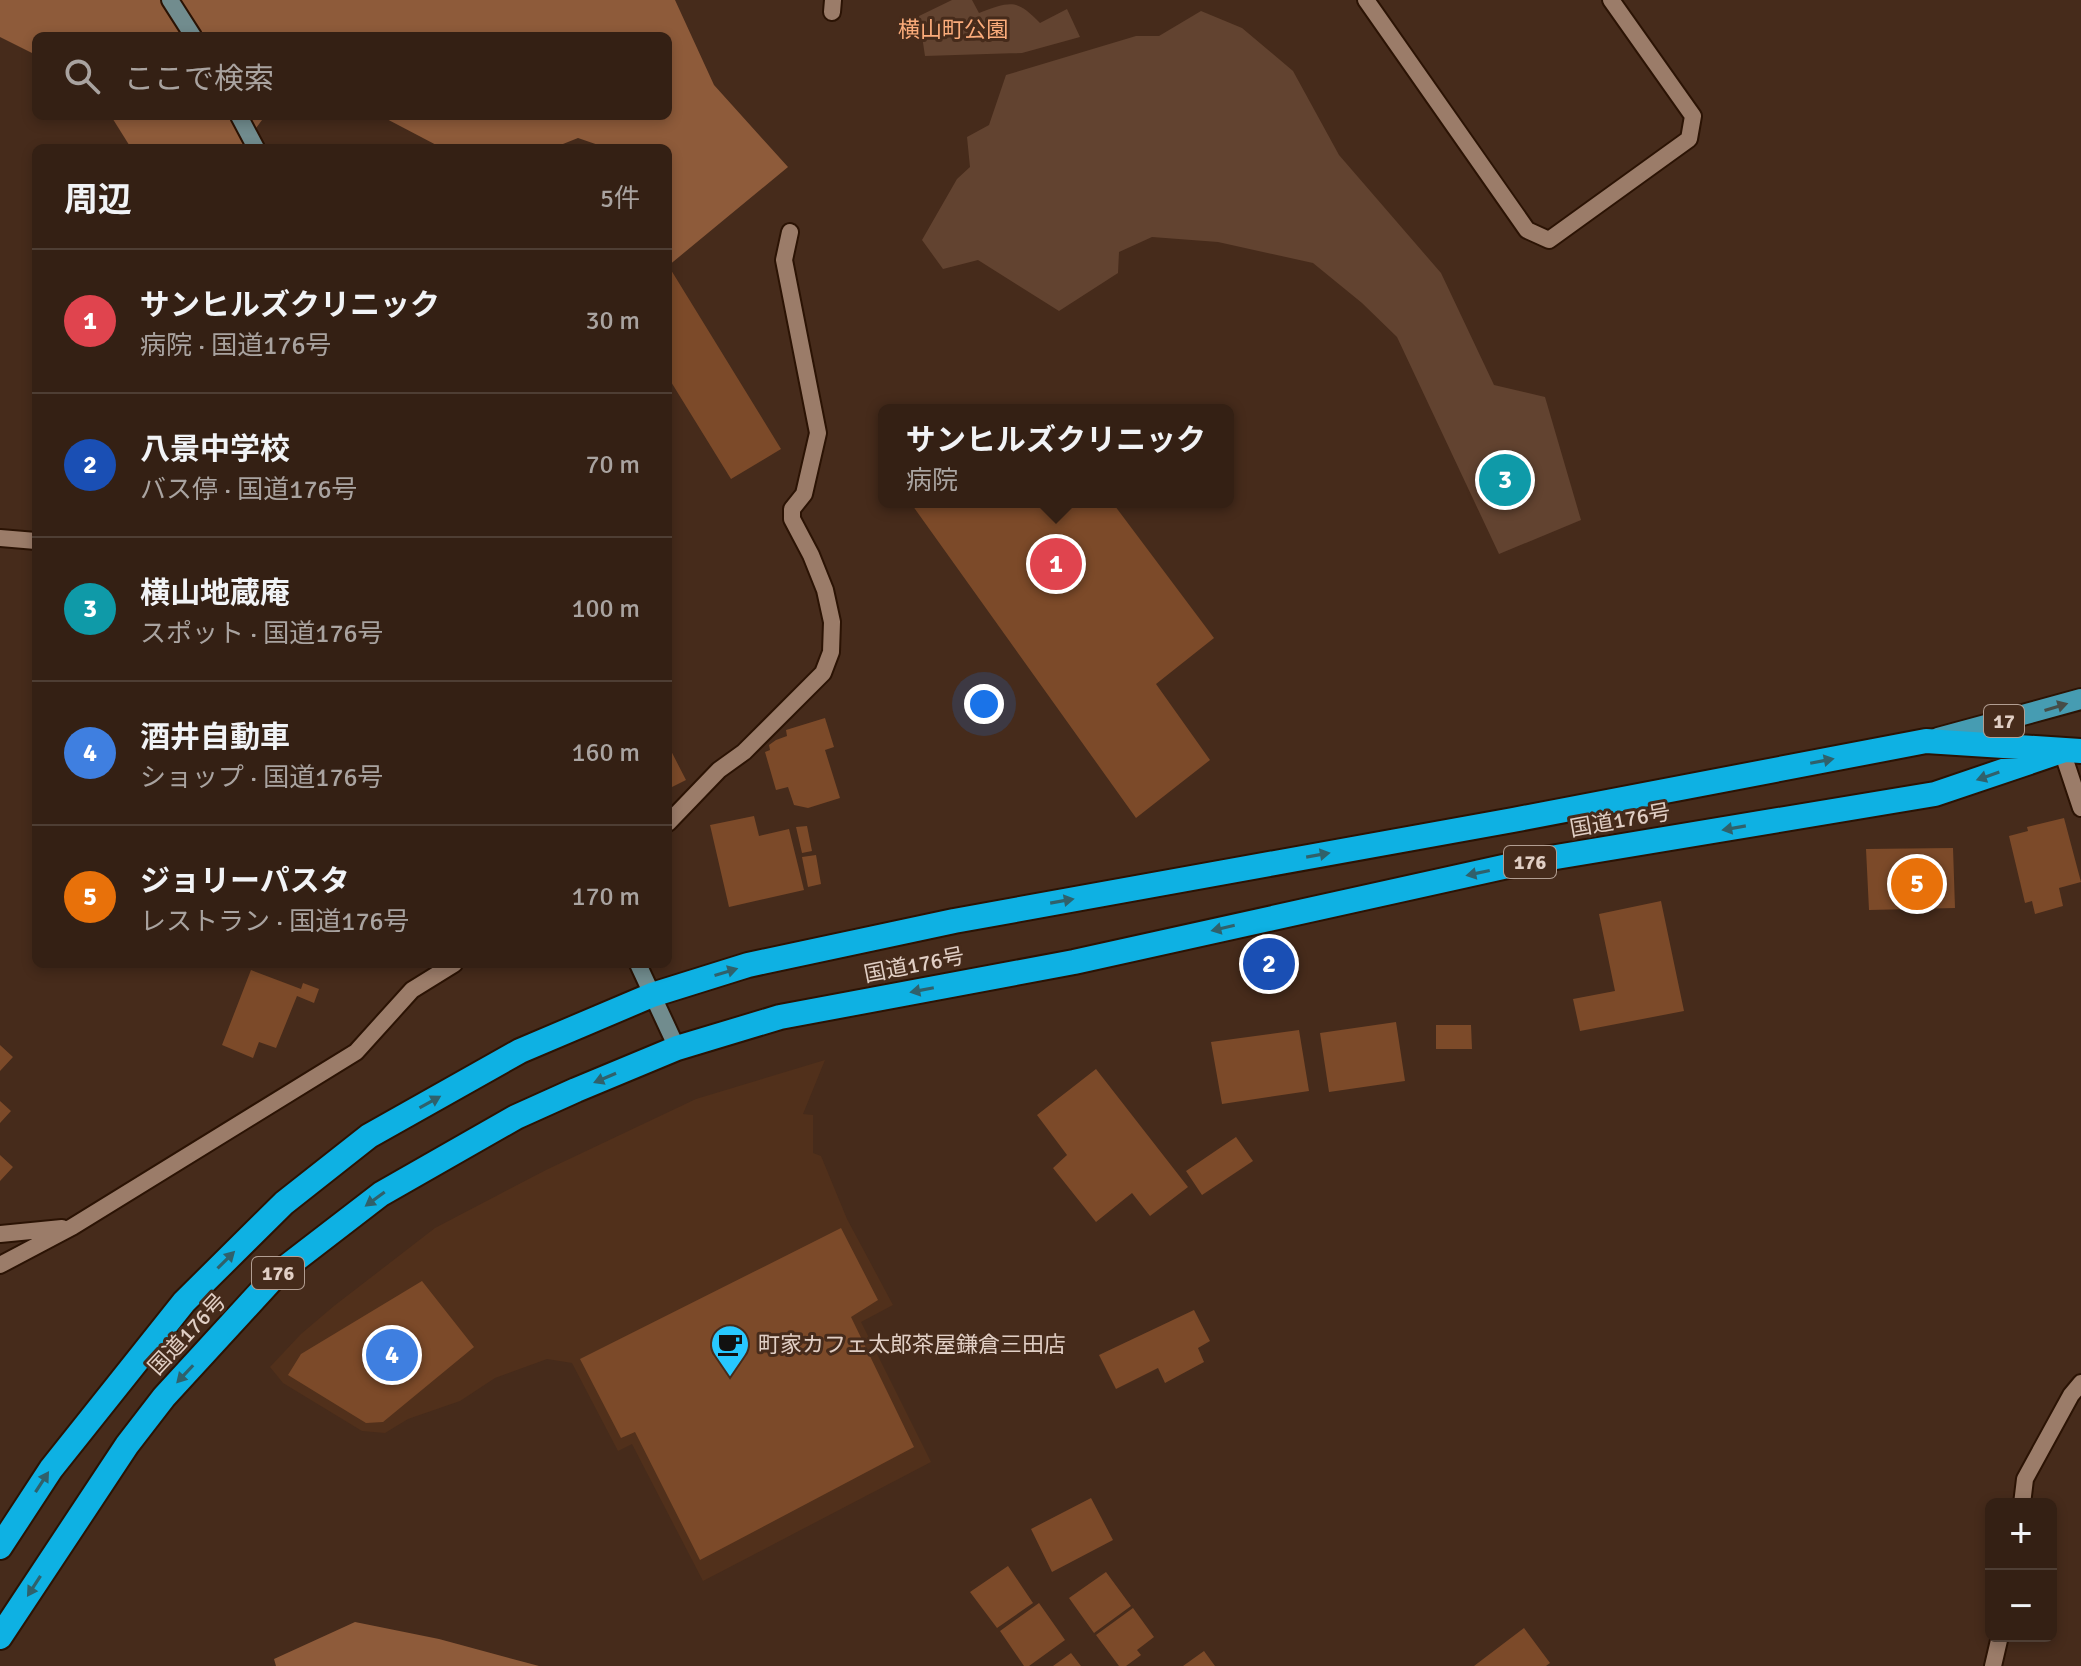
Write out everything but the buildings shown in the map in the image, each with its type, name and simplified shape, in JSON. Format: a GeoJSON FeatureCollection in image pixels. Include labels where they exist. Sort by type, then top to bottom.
{"type":"FeatureCollection","features":[{"type":"Feature","properties":{"kind":"highway","name":"国道176号"},"geometry":{"type":"LineString","coordinates":[[0,1547],[51,1469],[184,1302],[284,1203],[369,1136],[520,1051],[652,995],[748,965],[954,921],[1513,820],[1926,741],[2071,751]]}},
{"type":"Feature","properties":{"kind":"highway","name":"国道176号"},"geometry":{"type":"LineString","coordinates":[[0,1637],[136,1433],[164,1397],[277,1274],[381,1194],[516,1117],[677,1048],[780,1017],[1074,962],[1526,862],[1935,794],[2071,751]]}},
{"type":"Feature","properties":{"kind":"main road"},"geometry":{"type":"LineString","coordinates":[[170,0],[190,32]]}},
{"type":"Feature","properties":{"kind":"main road"},"geometry":{"type":"LineString","coordinates":[[241,120],[254,144]]}},
{"type":"Feature","properties":{"kind":"main road","name":"17"},"geometry":{"type":"LineString","coordinates":[[1926,741],[2081,699]]}},
{"type":"Feature","properties":{"kind":"main road"},"geometry":{"type":"LineString","coordinates":[[2071,751],[2081,734]]}},
{"type":"Feature","properties":{"kind":"main road"},"geometry":{"type":"LineString","coordinates":[[640,968],[677,1048]]}},
{"type":"Feature","properties":{"kind":"street"},"geometry":{"type":"LineString","coordinates":[[1366,0],[1527,230],[1549,240],[1689,139],[1693,116],[1611,0]]}},
{"type":"Feature","properties":{"kind":"street"},"geometry":{"type":"LineString","coordinates":[[672,819],[719,770],[744,752],[823,673],[831,652],[832,622],[825,590],[792,519],[792,509],[804,494],[818,433],[784,260],[790,232]]}},
{"type":"Feature","properties":{"kind":"street"},"geometry":{"type":"LineString","coordinates":[[0,538],[32,541]]}},
{"type":"Feature","properties":{"kind":"street"},"geometry":{"type":"LineString","coordinates":[[2071,751],[2081,808]]}},
{"type":"Feature","properties":{"kind":"street"},"geometry":{"type":"LineString","coordinates":[[0,1265],[72,1227],[356,1052],[412,990],[448,968]]}},
{"type":"Feature","properties":{"kind":"street"},"geometry":{"type":"LineString","coordinates":[[0,1234],[72,1227]]}},
{"type":"Feature","properties":{"kind":"street"},"geometry":{"type":"LineString","coordinates":[[2023,1498],[2025,1479],[2071,1395],[2081,1383]]}},
{"type":"Feature","properties":{"kind":"street"},"geometry":{"type":"LineString","coordinates":[[1993,1666],[1999,1642]]}},
{"type":"Feature","properties":{"kind":"shaded area"},"geometry":{"type":"Polygon","coordinates":[[[0,0],[675,0],[714,85],[788,167],[672,263],[672,144],[595,144],[578,138],[563,144],[434,144],[389,120],[672,120],[672,32],[32,32],[32,53],[0,37],[0,0]]]}},
{"type":"Feature","properties":{"kind":"shaded area"},"geometry":{"type":"Polygon","coordinates":[[[114,120],[262,120],[244,144],[128,144],[114,120]]]}},
{"type":"Feature","properties":{"kind":"shaded area"},"geometry":{"type":"Polygon","coordinates":[[[825,1060],[803,1114],[813,1115],[813,1153],[821,1156],[847,1219],[893,1305],[861,1322],[931,1462],[703,1581],[632,1444],[618,1451],[572,1363],[547,1359],[495,1378],[460,1401],[408,1419],[385,1433],[362,1431],[283,1383],[270,1367],[301,1334],[334,1306],[435,1228],[546,1170],[696,1099],[825,1060]]]}},
{"type":"Feature","properties":{"kind":"shaded area"},"geometry":{"type":"Polygon","coordinates":[[[355,1622],[439,1639],[539,1666],[276,1666],[274,1659],[355,1622]]]}},
{"type":"Feature","properties":{"kind":"green space","name":"横山町公園"},"geometry":{"type":"Polygon","coordinates":[[[952,0],[972,0],[979,13],[1014,4],[1040,23],[1067,9],[1080,37],[1022,53],[925,56],[919,16],[952,0]]]}},
{"type":"Feature","properties":{"kind":"green space"},"geometry":{"type":"Polygon","coordinates":[[[1201,11],[1242,28],[1293,71],[1339,155],[1441,273],[1494,385],[1545,397],[1581,520],[1499,554],[1397,337],[1313,263],[1218,242],[1152,237],[1119,252],[1118,273],[1059,311],[978,260],[943,269],[922,240],[957,179],[970,167],[967,137],[989,125],[1006,75],[1136,36],[1159,36],[1201,11]]]}},
{"type":"Feature","properties":{"kind":"place","name":"横山地蔵庵"},"geometry":{"type":"Point","coordinates":[1505,480]}},
{"type":"Feature","properties":{"kind":"place","name":"サンヒルズクリニック"},"geometry":{"type":"Point","coordinates":[1056,564]}},
{"type":"Feature","properties":{"kind":"place","name":"ジョリーパスタ"},"geometry":{"type":"Point","coordinates":[1917,884]}},
{"type":"Feature","properties":{"kind":"place","name":"八景中学校"},"geometry":{"type":"Point","coordinates":[1269,964]}},
{"type":"Feature","properties":{"kind":"place","name":"酒井自動車"},"geometry":{"type":"Point","coordinates":[392,1355]}},
{"type":"Feature","properties":{"kind":"place","name":"町家カフェ太郎茶屋鎌倉三田店"},"geometry":{"type":"Point","coordinates":[730,1378]}}]}
